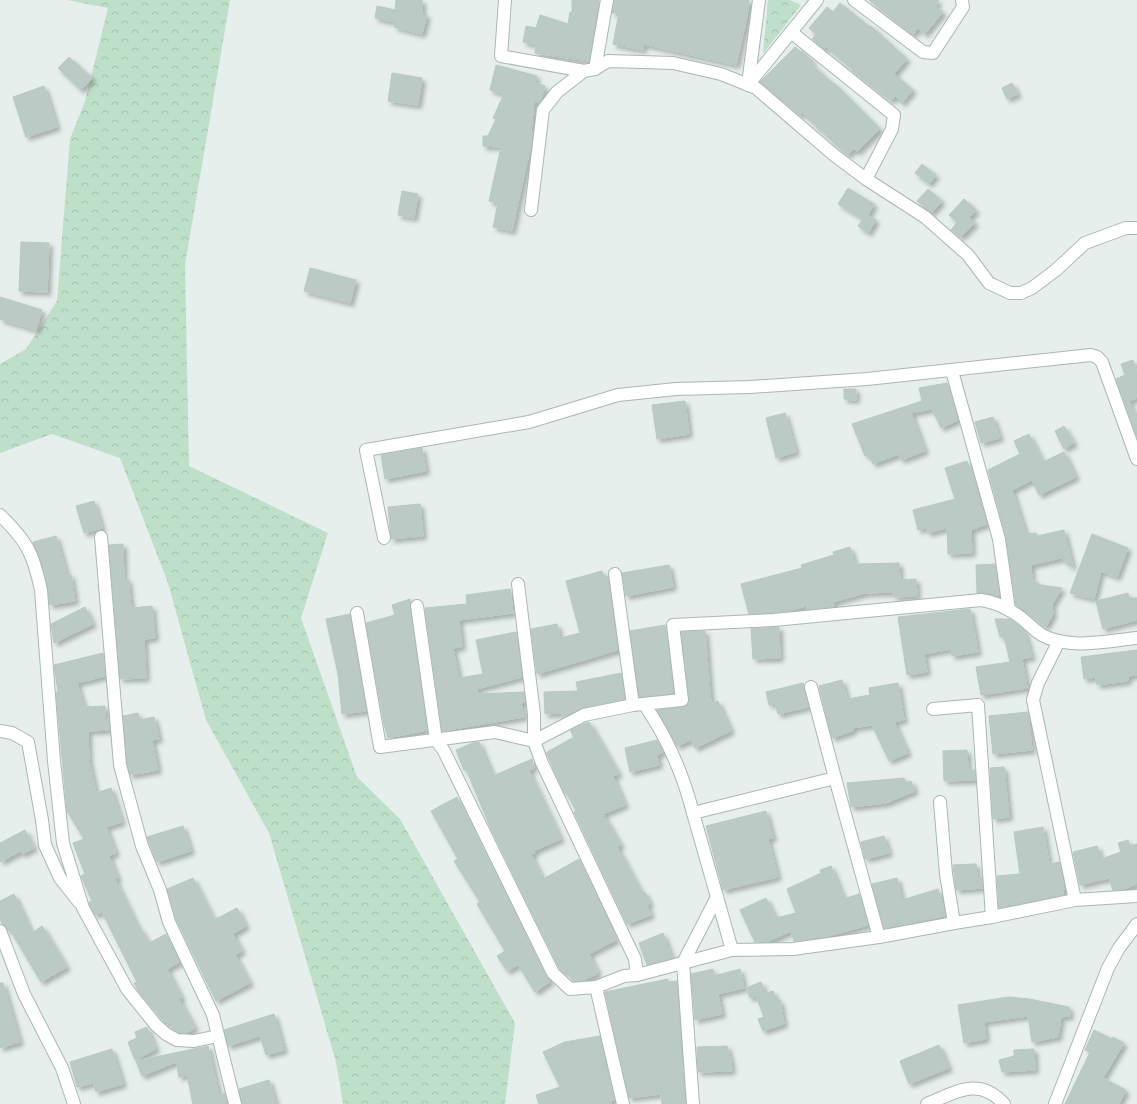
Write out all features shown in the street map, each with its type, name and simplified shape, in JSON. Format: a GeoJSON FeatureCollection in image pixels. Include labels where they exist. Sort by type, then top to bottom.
{"type":"FeatureCollection","features":[{"type":"Feature","properties":{"kind":"street"},"geometry":{"type":"LineString","coordinates":[[505,0],[501,56],[590,70]]}},
{"type":"Feature","properties":{"kind":"street"},"geometry":{"type":"LineString","coordinates":[[590,70],[607,0]]}},
{"type":"Feature","properties":{"kind":"street"},"geometry":{"type":"LineString","coordinates":[[748,85],[760,0]]}},
{"type":"Feature","properties":{"kind":"street"},"geometry":{"type":"LineString","coordinates":[[854,0],[923,52],[933,53],[963,7],[962,0]]}},
{"type":"Feature","properties":{"kind":"street"},"geometry":{"type":"LineString","coordinates":[[748,85],[791,32],[813,1]]}},
{"type":"Feature","properties":{"kind":"street"},"geometry":{"type":"LineString","coordinates":[[791,32],[894,115],[892,129],[866,179]]}},
{"type":"Feature","properties":{"kind":"street"},"geometry":{"type":"LineString","coordinates":[[531,210],[544,110],[557,92],[590,70],[608,62],[673,63],[721,74],[756,88],[834,155],[866,179],[925,217],[968,255],[989,283],[1010,293],[1021,293],[1032,288],[1056,270],[1085,243],[1126,228],[1137,228]]}},
{"type":"Feature","properties":{"kind":"street"},"geometry":{"type":"LineString","coordinates":[[384,538],[366,450],[529,422],[618,395],[676,389],[750,387],[867,379],[1095,356],[1102,362],[1137,459]]}},
{"type":"Feature","properties":{"kind":"street"},"geometry":{"type":"LineString","coordinates":[[952,371],[999,539],[1009,610]]}},
{"type":"Feature","properties":{"kind":"street"},"geometry":{"type":"LineString","coordinates":[[0,515],[18,533],[29,548],[36,566],[41,590],[54,761],[63,842],[84,908],[127,989],[156,1025],[166,1034],[177,1040],[194,1041],[218,1036]]}},
{"type":"Feature","properties":{"kind":"street"},"geometry":{"type":"LineString","coordinates":[[101,536],[120,765],[142,846],[160,890],[169,922],[213,1015],[235,1104]]}},
{"type":"Feature","properties":{"kind":"street"},"geometry":{"type":"LineString","coordinates":[[615,574],[639,705],[653,717],[681,772],[732,950]]}},
{"type":"Feature","properties":{"kind":"street"},"geometry":{"type":"LineString","coordinates":[[518,584],[534,714],[534,740],[542,763],[635,959],[637,975]]}},
{"type":"Feature","properties":{"kind":"street"},"geometry":{"type":"LineString","coordinates":[[357,613],[380,747],[495,732],[534,740],[584,715],[639,705],[682,700],[673,625],[774,620],[981,600],[994,602],[1009,610],[1043,636],[1059,641],[1094,643],[1137,638]]}},
{"type":"Feature","properties":{"kind":"street"},"geometry":{"type":"LineString","coordinates":[[417,606],[436,740],[444,752],[553,973],[570,989],[596,987],[624,976],[637,975],[732,950],[793,949],[879,937],[992,917],[1075,900],[1137,896]]}},
{"type":"Feature","properties":{"kind":"street"},"geometry":{"type":"LineString","coordinates":[[1059,641],[1038,683],[1033,700],[1075,900]]}},
{"type":"Feature","properties":{"kind":"street"},"geometry":{"type":"LineString","coordinates":[[811,687],[879,937]]}},
{"type":"Feature","properties":{"kind":"street"},"geometry":{"type":"LineString","coordinates":[[933,709],[978,705],[992,917]]}},
{"type":"Feature","properties":{"kind":"street"},"geometry":{"type":"LineString","coordinates":[[0,732],[12,733],[28,742],[45,845],[60,878],[84,908]]}},
{"type":"Feature","properties":{"kind":"street"},"geometry":{"type":"LineString","coordinates":[[693,813],[835,778]]}},
{"type":"Feature","properties":{"kind":"street"},"geometry":{"type":"LineString","coordinates":[[940,802],[946,874],[954,923]]}},
{"type":"Feature","properties":{"kind":"street"},"geometry":{"type":"LineString","coordinates":[[693,1104],[683,963],[716,897]]}},
{"type":"Feature","properties":{"kind":"street"},"geometry":{"type":"LineString","coordinates":[[1055,1104],[1108,968],[1119,948],[1137,924]]}},
{"type":"Feature","properties":{"kind":"street"},"geometry":{"type":"LineString","coordinates":[[0,931],[24,994],[62,1068],[74,1104]]}},
{"type":"Feature","properties":{"kind":"street"},"geometry":{"type":"LineString","coordinates":[[596,987],[623,1104]]}},
{"type":"Feature","properties":{"kind":"street"},"geometry":{"type":"LineString","coordinates":[[927,1104],[959,1091],[983,1088],[994,1094],[1004,1104]]}},
{"type":"Feature","properties":{"kind":"green space"},"geometry":{"type":"Polygon","coordinates":[[[67,0],[230,0],[185,265],[189,466],[328,533],[301,618],[357,777],[400,819],[515,1023],[505,1104],[343,1104],[336,1062],[269,833],[206,720],[168,583],[120,458],[52,434],[0,453],[0,364],[26,349],[57,301],[70,139],[85,101],[108,8],[67,0]]]}},
{"type":"Feature","properties":{"kind":"green space"},"geometry":{"type":"Polygon","coordinates":[[[768,0],[790,0],[801,5],[763,54],[768,0]]]}},
{"type":"Feature","properties":{"kind":"building"},"geometry":{"type":"Polygon","coordinates":[[[396,0],[422,0],[422,14],[427,15],[422,34],[394,27],[395,22],[375,18],[377,6],[395,10],[396,0]]]}},
{"type":"Feature","properties":{"kind":"building"},"geometry":{"type":"Polygon","coordinates":[[[572,0],[599,0],[589,61],[535,53],[536,45],[523,42],[526,26],[536,28],[540,15],[568,24],[570,12],[572,12],[572,0]]]}},
{"type":"Feature","properties":{"kind":"building"},"geometry":{"type":"Polygon","coordinates":[[[614,0],[749,0],[747,17],[736,65],[643,44],[643,50],[613,44],[619,13],[612,13],[614,0]]]}},
{"type":"Feature","properties":{"kind":"building"},"geometry":{"type":"Polygon","coordinates":[[[869,0],[939,0],[935,6],[943,12],[925,34],[918,28],[913,35],[869,0]]]}},
{"type":"Feature","properties":{"kind":"building"},"geometry":{"type":"Polygon","coordinates":[[[840,3],[870,27],[871,26],[907,59],[894,74],[913,90],[902,103],[895,96],[891,101],[852,71],[853,70],[826,47],[824,49],[812,39],[816,34],[809,28],[827,7],[833,12],[840,3]]]}},
{"type":"Feature","properties":{"kind":"building"},"geometry":{"type":"Polygon","coordinates":[[[795,47],[801,52],[802,51],[813,62],[811,63],[833,84],[834,83],[880,129],[857,152],[854,149],[847,155],[802,113],[799,115],[760,82],[795,47]]]}},
{"type":"Feature","properties":{"kind":"building"},"geometry":{"type":"Polygon","coordinates":[[[69,57],[92,78],[81,90],[58,68],[69,57]]]}},
{"type":"Feature","properties":{"kind":"building"},"geometry":{"type":"Polygon","coordinates":[[[496,65],[537,76],[535,83],[545,86],[539,103],[534,101],[531,144],[512,231],[493,227],[498,203],[489,201],[501,147],[483,146],[483,136],[488,136],[496,119],[493,118],[504,94],[490,90],[496,65]]]}},
{"type":"Feature","properties":{"kind":"building"},"geometry":{"type":"Polygon","coordinates":[[[392,73],[422,78],[418,105],[388,101],[392,73]]]}},
{"type":"Feature","properties":{"kind":"building"},"geometry":{"type":"Polygon","coordinates":[[[1012,83],[1018,94],[1007,99],[1002,88],[1012,83]]]}},
{"type":"Feature","properties":{"kind":"building"},"geometry":{"type":"Polygon","coordinates":[[[44,86],[57,127],[26,137],[13,97],[44,86]]]}},
{"type":"Feature","properties":{"kind":"building"},"geometry":{"type":"Polygon","coordinates":[[[922,164],[936,175],[929,184],[915,173],[922,164]]]}},
{"type":"Feature","properties":{"kind":"building"},"geometry":{"type":"Polygon","coordinates":[[[848,188],[874,204],[868,215],[876,220],[868,233],[858,226],[863,219],[838,204],[848,188]]]}},
{"type":"Feature","properties":{"kind":"building"},"geometry":{"type":"Polygon","coordinates":[[[928,189],[942,201],[931,213],[917,201],[928,189]]]}},
{"type":"Feature","properties":{"kind":"building"},"geometry":{"type":"Polygon","coordinates":[[[402,191],[418,194],[414,218],[398,215],[402,191]]]}},
{"type":"Feature","properties":{"kind":"building"},"geometry":{"type":"Polygon","coordinates":[[[964,199],[976,210],[969,218],[975,223],[961,237],[951,230],[957,222],[949,215],[964,199]]]}},
{"type":"Feature","properties":{"kind":"building"},"geometry":{"type":"Polygon","coordinates":[[[21,242],[49,243],[47,292],[19,291],[21,242]]]}},
{"type":"Feature","properties":{"kind":"building"},"geometry":{"type":"Polygon","coordinates":[[[310,268],[356,280],[350,303],[304,291],[310,268]]]}},
{"type":"Feature","properties":{"kind":"building"},"geometry":{"type":"Polygon","coordinates":[[[0,297],[42,310],[36,330],[0,319],[0,297]]]}},
{"type":"Feature","properties":{"kind":"building"},"geometry":{"type":"Polygon","coordinates":[[[1133,360],[1137,373],[1137,398],[1129,401],[1137,419],[1137,437],[1116,379],[1125,375],[1121,364],[1133,360]]]}},
{"type":"Feature","properties":{"kind":"building"},"geometry":{"type":"Polygon","coordinates":[[[947,383],[958,420],[941,428],[932,409],[911,413],[925,451],[901,460],[899,454],[873,464],[869,455],[865,456],[852,424],[922,401],[919,388],[947,383]]]}},
{"type":"Feature","properties":{"kind":"building"},"geometry":{"type":"Polygon","coordinates":[[[844,389],[856,389],[856,400],[844,399],[844,389]]]}},
{"type":"Feature","properties":{"kind":"building"},"geometry":{"type":"Polygon","coordinates":[[[685,401],[689,434],[657,439],[652,405],[685,401]]]}},
{"type":"Feature","properties":{"kind":"building"},"geometry":{"type":"Polygon","coordinates":[[[785,413],[796,452],[776,458],[766,418],[785,413]]]}},
{"type":"Feature","properties":{"kind":"building"},"geometry":{"type":"Polygon","coordinates":[[[993,417],[1000,438],[981,443],[975,422],[993,417]]]}},
{"type":"Feature","properties":{"kind":"building"},"geometry":{"type":"Polygon","coordinates":[[[1064,426],[1074,443],[1064,449],[1055,431],[1064,426]]]}},
{"type":"Feature","properties":{"kind":"building"},"geometry":{"type":"Polygon","coordinates":[[[1029,434],[1043,462],[1064,452],[1076,477],[1039,495],[1032,480],[1012,490],[1026,534],[1036,533],[1037,536],[1064,530],[1073,568],[1061,558],[1031,565],[1032,580],[1041,585],[1062,588],[1052,605],[1053,614],[1046,627],[1016,605],[1006,537],[988,470],[1020,454],[1014,441],[1029,434]]]}},
{"type":"Feature","properties":{"kind":"building"},"geometry":{"type":"Polygon","coordinates":[[[422,448],[426,471],[385,479],[381,455],[422,448]]]}},
{"type":"Feature","properties":{"kind":"building"},"geometry":{"type":"Polygon","coordinates":[[[967,461],[974,477],[987,524],[971,530],[972,553],[948,554],[947,528],[928,533],[926,528],[918,530],[913,510],[955,499],[945,468],[967,461]]]}},
{"type":"Feature","properties":{"kind":"building"},"geometry":{"type":"Polygon","coordinates":[[[94,501],[102,528],[84,533],[76,506],[94,501]]]}},
{"type":"Feature","properties":{"kind":"building"},"geometry":{"type":"Polygon","coordinates":[[[420,504],[423,536],[391,539],[388,507],[420,504]]]}},
{"type":"Feature","properties":{"kind":"building"},"geometry":{"type":"Polygon","coordinates":[[[1092,534],[1128,548],[1117,577],[1101,571],[1094,599],[1070,593],[1092,534]]]}},
{"type":"Feature","properties":{"kind":"building"},"geometry":{"type":"Polygon","coordinates":[[[56,536],[67,575],[71,575],[75,601],[50,605],[45,576],[33,542],[56,536]]]}},
{"type":"Feature","properties":{"kind":"building"},"geometry":{"type":"Polygon","coordinates":[[[123,544],[124,580],[128,579],[131,608],[152,606],[155,638],[144,639],[146,678],[120,679],[109,545],[123,544]]]}},
{"type":"Feature","properties":{"kind":"building"},"geometry":{"type":"Polygon","coordinates":[[[850,547],[855,564],[899,563],[900,580],[916,579],[917,596],[894,597],[894,592],[865,593],[833,602],[834,606],[830,607],[807,609],[806,606],[789,611],[749,614],[741,584],[802,568],[801,565],[834,555],[833,552],[850,547]]]}},
{"type":"Feature","properties":{"kind":"building"},"geometry":{"type":"Polygon","coordinates":[[[995,564],[999,595],[977,593],[976,565],[995,564]]]}},
{"type":"Feature","properties":{"kind":"building"},"geometry":{"type":"Polygon","coordinates":[[[669,565],[673,587],[626,596],[622,573],[669,565]]]}},
{"type":"Feature","properties":{"kind":"building"},"geometry":{"type":"Polygon","coordinates":[[[602,571],[604,577],[608,576],[618,650],[537,674],[531,629],[557,624],[560,638],[580,633],[566,581],[602,571]]]}},
{"type":"Feature","properties":{"kind":"building"},"geometry":{"type":"Polygon","coordinates":[[[510,589],[513,613],[459,620],[462,647],[453,648],[459,678],[483,674],[476,640],[516,632],[522,677],[477,689],[478,694],[524,692],[525,702],[521,703],[524,717],[442,731],[425,608],[467,604],[466,595],[510,589]]]}},
{"type":"Feature","properties":{"kind":"building"},"geometry":{"type":"Polygon","coordinates":[[[1128,593],[1129,598],[1137,598],[1137,620],[1103,629],[1096,601],[1128,593]]]}},
{"type":"Feature","properties":{"kind":"building"},"geometry":{"type":"Polygon","coordinates":[[[410,599],[427,730],[388,738],[384,724],[366,623],[395,615],[392,605],[410,599]]]}},
{"type":"Feature","properties":{"kind":"building"},"geometry":{"type":"Polygon","coordinates":[[[85,607],[93,624],[54,643],[51,624],[85,607]]]}},
{"type":"Feature","properties":{"kind":"building"},"geometry":{"type":"Polygon","coordinates":[[[970,609],[978,652],[952,656],[951,649],[924,654],[927,672],[907,675],[898,617],[970,609]]]}},
{"type":"Feature","properties":{"kind":"building"},"geometry":{"type":"Polygon","coordinates":[[[350,614],[366,711],[342,714],[338,674],[326,619],[350,614]]]}},
{"type":"Feature","properties":{"kind":"building"},"geometry":{"type":"Polygon","coordinates":[[[995,619],[1010,619],[1024,630],[1032,657],[1022,659],[1027,688],[981,695],[976,667],[1010,662],[1004,636],[1000,637],[995,619]]]}},
{"type":"Feature","properties":{"kind":"building"},"geometry":{"type":"Polygon","coordinates":[[[665,625],[674,693],[639,697],[630,631],[665,625]]]}},
{"type":"Feature","properties":{"kind":"building"},"geometry":{"type":"Polygon","coordinates":[[[779,627],[780,658],[753,659],[751,629],[779,627]]]}},
{"type":"Feature","properties":{"kind":"building"},"geometry":{"type":"Polygon","coordinates":[[[705,631],[711,704],[718,701],[731,731],[695,748],[691,740],[677,746],[657,710],[683,707],[689,703],[681,632],[705,631]]]}},
{"type":"Feature","properties":{"kind":"building"},"geometry":{"type":"Polygon","coordinates":[[[1137,650],[1137,675],[1128,676],[1128,681],[1097,685],[1096,677],[1084,679],[1081,657],[1137,650]]]}},
{"type":"Feature","properties":{"kind":"building"},"geometry":{"type":"Polygon","coordinates":[[[103,653],[105,676],[77,683],[84,707],[105,706],[105,720],[109,719],[110,730],[88,731],[89,761],[96,793],[111,788],[122,822],[106,827],[116,853],[109,856],[118,878],[115,879],[139,929],[140,928],[149,943],[166,934],[180,962],[167,969],[182,998],[179,999],[195,1028],[187,1033],[179,1033],[173,1029],[170,1023],[166,1024],[139,992],[134,983],[137,982],[102,912],[95,915],[90,905],[89,902],[92,901],[81,876],[85,874],[73,843],[84,839],[67,811],[56,692],[58,692],[54,665],[103,653]]]}},
{"type":"Feature","properties":{"kind":"building"},"geometry":{"type":"Polygon","coordinates":[[[621,673],[625,699],[582,708],[563,717],[561,713],[545,714],[544,692],[578,691],[576,682],[621,673]]]}},
{"type":"Feature","properties":{"kind":"building"},"geometry":{"type":"Polygon","coordinates":[[[842,680],[847,699],[870,695],[869,688],[898,683],[904,720],[894,722],[908,753],[889,761],[872,725],[852,728],[853,731],[832,738],[819,686],[842,680]]]}},
{"type":"Feature","properties":{"kind":"building"},"geometry":{"type":"Polygon","coordinates":[[[803,683],[808,707],[778,714],[775,703],[769,705],[766,692],[803,683]]]}},
{"type":"Feature","properties":{"kind":"building"},"geometry":{"type":"Polygon","coordinates":[[[1028,712],[1032,750],[993,754],[989,716],[1028,712]]]}},
{"type":"Feature","properties":{"kind":"building"},"geometry":{"type":"Polygon","coordinates":[[[138,713],[140,720],[154,717],[159,739],[152,740],[158,770],[130,775],[127,764],[123,716],[138,713]]]}},
{"type":"Feature","properties":{"kind":"building"},"geometry":{"type":"Polygon","coordinates":[[[589,722],[619,774],[613,776],[625,805],[603,814],[621,845],[617,847],[642,893],[645,892],[650,904],[647,905],[651,915],[627,924],[574,812],[576,811],[566,792],[564,793],[547,754],[547,752],[574,737],[570,730],[589,722]]]}},
{"type":"Feature","properties":{"kind":"building"},"geometry":{"type":"Polygon","coordinates":[[[657,740],[663,752],[657,755],[659,765],[630,772],[625,748],[657,740]]]}},
{"type":"Feature","properties":{"kind":"building"},"geometry":{"type":"Polygon","coordinates":[[[475,742],[479,742],[493,776],[532,759],[534,768],[529,771],[561,839],[534,851],[535,853],[531,855],[543,879],[579,859],[616,940],[589,954],[597,970],[597,974],[584,980],[573,981],[567,971],[564,973],[559,968],[490,827],[466,769],[464,770],[456,750],[475,742]]]}},
{"type":"Feature","properties":{"kind":"building"},"geometry":{"type":"Polygon","coordinates":[[[967,750],[968,770],[975,770],[975,780],[944,781],[943,751],[967,750]]]}},
{"type":"Feature","properties":{"kind":"building"},"geometry":{"type":"Polygon","coordinates":[[[1004,767],[1009,817],[993,819],[990,768],[1004,767]]]}},
{"type":"Feature","properties":{"kind":"building"},"geometry":{"type":"Polygon","coordinates":[[[904,778],[906,783],[911,781],[915,791],[886,803],[851,807],[847,783],[904,778]]]}},
{"type":"Feature","properties":{"kind":"building"},"geometry":{"type":"Polygon","coordinates":[[[457,797],[546,976],[551,981],[535,992],[518,965],[507,971],[497,956],[505,951],[477,904],[480,902],[454,861],[458,859],[431,811],[457,797]]]}},
{"type":"Feature","properties":{"kind":"building"},"geometry":{"type":"Polygon","coordinates":[[[766,811],[773,838],[768,839],[778,877],[723,890],[706,826],[766,811]]]}},
{"type":"Feature","properties":{"kind":"building"},"geometry":{"type":"Polygon","coordinates":[[[183,826],[191,851],[157,862],[147,837],[183,826]]]}},
{"type":"Feature","properties":{"kind":"building"},"geometry":{"type":"Polygon","coordinates":[[[1043,827],[1049,864],[1059,862],[1065,889],[1063,889],[1063,895],[999,908],[997,876],[1020,874],[1014,832],[1043,827]]]}},
{"type":"Feature","properties":{"kind":"building"},"geometry":{"type":"Polygon","coordinates":[[[25,830],[34,848],[22,854],[21,851],[0,862],[0,843],[25,830]]]}},
{"type":"Feature","properties":{"kind":"building"},"geometry":{"type":"Polygon","coordinates":[[[884,836],[889,853],[865,859],[861,842],[884,836]]]}},
{"type":"Feature","properties":{"kind":"building"},"geometry":{"type":"Polygon","coordinates":[[[1128,840],[1130,846],[1137,844],[1137,884],[1121,890],[1113,890],[1109,878],[1080,885],[1073,852],[1097,846],[1101,859],[1121,852],[1118,843],[1128,840]]]}},
{"type":"Feature","properties":{"kind":"building"},"geometry":{"type":"Polygon","coordinates":[[[976,864],[977,878],[982,877],[983,888],[956,890],[953,865],[976,864]]]}},
{"type":"Feature","properties":{"kind":"building"},"geometry":{"type":"Polygon","coordinates":[[[831,866],[844,899],[859,894],[868,925],[825,937],[794,941],[791,931],[767,942],[755,942],[740,910],[766,898],[776,918],[796,913],[787,889],[821,873],[820,870],[831,866]]]}},
{"type":"Feature","properties":{"kind":"building"},"geometry":{"type":"Polygon","coordinates":[[[193,878],[214,920],[237,908],[246,926],[233,934],[242,951],[235,955],[250,983],[216,1001],[176,919],[167,889],[193,878]]]}},
{"type":"Feature","properties":{"kind":"building"},"geometry":{"type":"Polygon","coordinates":[[[897,878],[902,900],[938,889],[945,916],[884,928],[872,884],[897,878]]]}},
{"type":"Feature","properties":{"kind":"building"},"geometry":{"type":"Polygon","coordinates":[[[14,894],[32,933],[42,926],[67,967],[41,982],[10,930],[8,931],[0,920],[0,901],[14,894]]]}},
{"type":"Feature","properties":{"kind":"building"},"geometry":{"type":"Polygon","coordinates":[[[663,933],[672,958],[647,965],[639,943],[663,933]]]}},
{"type":"Feature","properties":{"kind":"building"},"geometry":{"type":"Polygon","coordinates":[[[713,969],[714,976],[740,969],[744,988],[718,994],[722,1014],[695,1020],[691,974],[713,969]]]}},
{"type":"Feature","properties":{"kind":"building"},"geometry":{"type":"Polygon","coordinates":[[[668,979],[668,982],[677,981],[685,1104],[662,1104],[661,1094],[629,1098],[605,992],[668,979]]]}},
{"type":"Feature","properties":{"kind":"building"},"geometry":{"type":"Polygon","coordinates":[[[761,982],[765,993],[750,998],[746,988],[761,982]]]}},
{"type":"Feature","properties":{"kind":"building"},"geometry":{"type":"Polygon","coordinates":[[[0,983],[3,983],[20,1042],[0,1048],[0,983]]]}},
{"type":"Feature","properties":{"kind":"building"},"geometry":{"type":"Polygon","coordinates":[[[773,991],[777,1001],[780,1000],[784,1024],[763,1031],[758,1019],[764,1017],[756,996],[773,991]]]}},
{"type":"Feature","properties":{"kind":"building"},"geometry":{"type":"Polygon","coordinates":[[[1008,997],[1029,999],[1069,1007],[1070,1016],[1061,1017],[1058,1037],[1032,1042],[1028,1016],[984,1022],[986,1039],[964,1043],[958,1005],[1008,997]]]}},
{"type":"Feature","properties":{"kind":"building"},"geometry":{"type":"Polygon","coordinates":[[[274,1014],[284,1050],[266,1055],[260,1036],[228,1046],[224,1030],[274,1014]]]}},
{"type":"Feature","properties":{"kind":"building"},"geometry":{"type":"Polygon","coordinates":[[[147,1027],[156,1049],[135,1060],[128,1042],[137,1038],[135,1032],[147,1027]]]}},
{"type":"Feature","properties":{"kind":"building"},"geometry":{"type":"Polygon","coordinates":[[[1094,1030],[1124,1043],[1103,1078],[1126,1090],[1119,1104],[1065,1104],[1090,1052],[1085,1050],[1094,1030]]]}},
{"type":"Feature","properties":{"kind":"building"},"geometry":{"type":"Polygon","coordinates":[[[600,1036],[614,1100],[611,1101],[611,1104],[539,1104],[536,1095],[560,1087],[543,1052],[565,1042],[600,1036]]]}},
{"type":"Feature","properties":{"kind":"building"},"geometry":{"type":"Polygon","coordinates":[[[939,1045],[949,1068],[909,1084],[900,1061],[939,1045]]]}},
{"type":"Feature","properties":{"kind":"building"},"geometry":{"type":"Polygon","coordinates":[[[208,1046],[219,1095],[225,1093],[227,1104],[193,1104],[187,1075],[179,1077],[176,1062],[142,1076],[136,1061],[208,1046]]]}},
{"type":"Feature","properties":{"kind":"building"},"geometry":{"type":"Polygon","coordinates":[[[727,1046],[732,1071],[698,1072],[697,1047],[727,1046]]]}},
{"type":"Feature","properties":{"kind":"building"},"geometry":{"type":"Polygon","coordinates":[[[112,1049],[123,1084],[96,1092],[93,1083],[77,1087],[70,1062],[112,1049]]]}},
{"type":"Feature","properties":{"kind":"building"},"geometry":{"type":"Polygon","coordinates":[[[1034,1049],[1035,1070],[1002,1072],[999,1060],[1014,1056],[1014,1050],[1034,1049]]]}},
{"type":"Feature","properties":{"kind":"building"},"geometry":{"type":"Polygon","coordinates":[[[269,1080],[276,1104],[242,1104],[239,1089],[269,1080]]]}}]}
